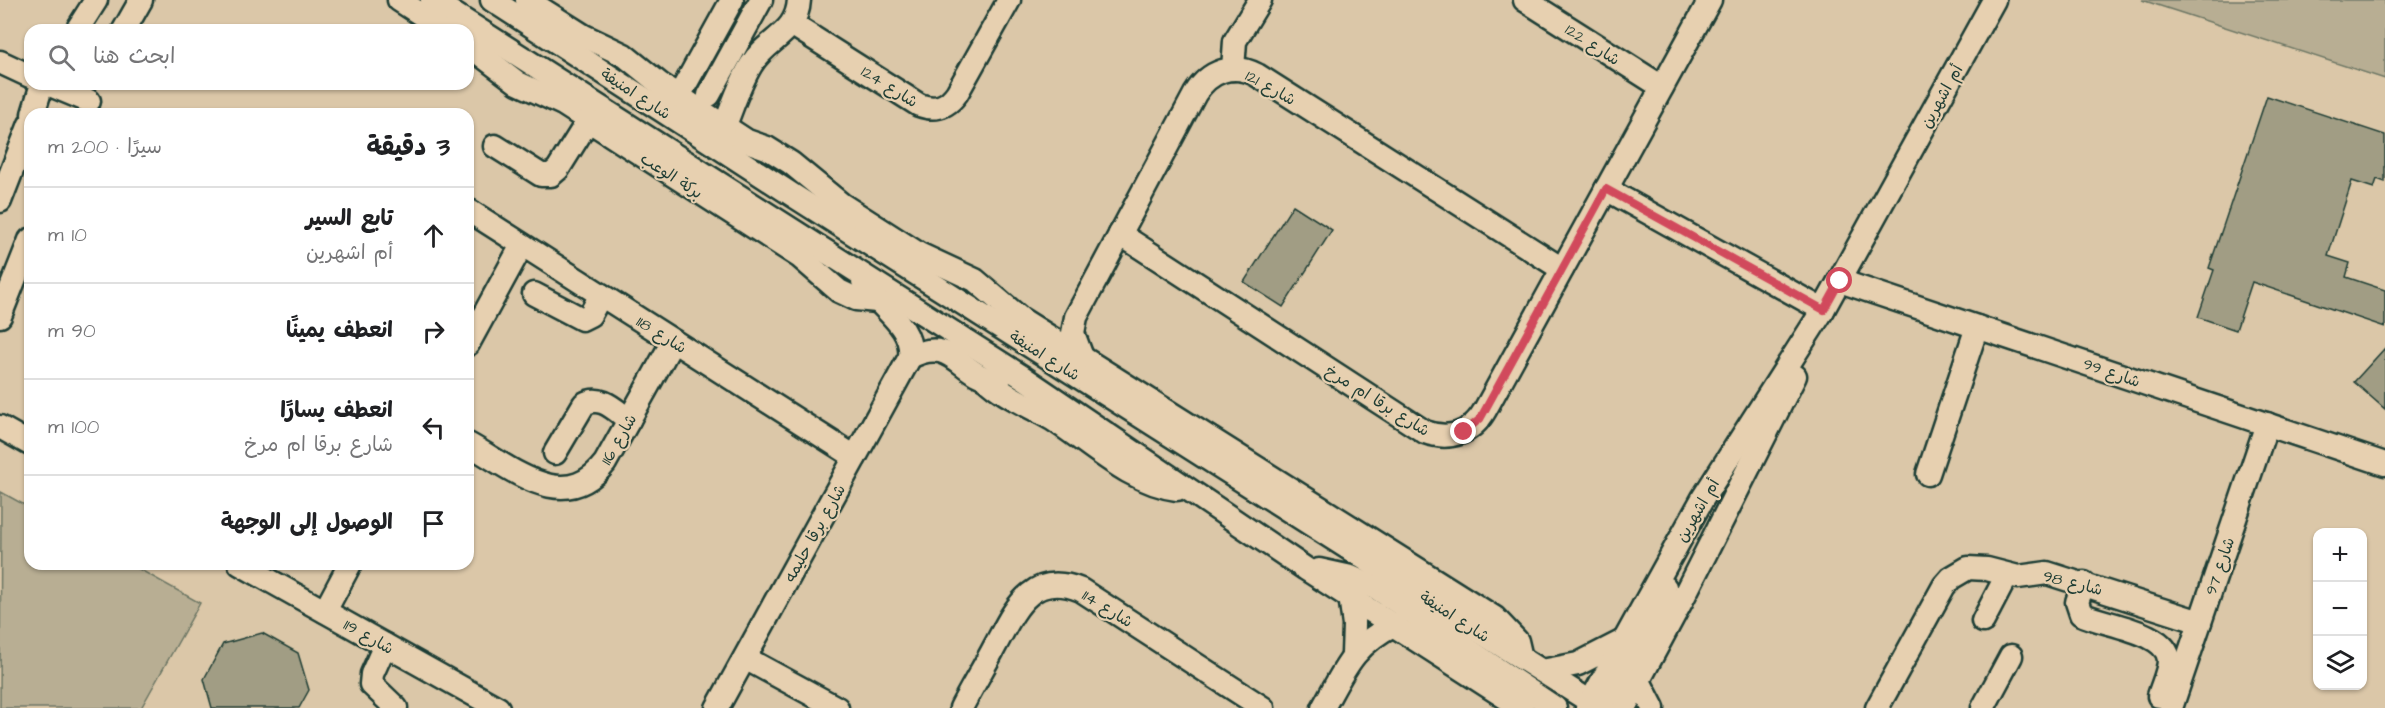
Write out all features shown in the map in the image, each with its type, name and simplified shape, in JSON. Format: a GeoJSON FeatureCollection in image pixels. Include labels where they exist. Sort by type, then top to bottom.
{"type":"FeatureCollection","features":[{"type":"Feature","properties":{"kind":"street"},"geometry":{"type":"LineString","coordinates":[[81,24],[96,0]]}},
{"type":"Feature","properties":{"kind":"street"},"geometry":{"type":"LineString","coordinates":[[127,24],[141,0]]}},
{"type":"Feature","properties":{"kind":"street"},"geometry":{"type":"LineString","coordinates":[[399,0],[436,24]]}},
{"type":"Feature","properties":{"kind":"street","name":"شارع امنيفة"},"geometry":{"type":"LineString","coordinates":[[432,0],[469,24]]}},
{"type":"Feature","properties":{"kind":"street","name":"شارع امنيفة"},"geometry":{"type":"LineString","coordinates":[[492,0],[938,287],[1096,376],[1594,707]]}},
{"type":"Feature","properties":{"kind":"street"},"geometry":{"type":"LineString","coordinates":[[527,0],[584,36],[624,55],[640,69],[747,141],[779,155],[841,204],[919,254],[975,280],[1014,314],[1082,357]]}},
{"type":"Feature","properties":{"kind":"street"},"geometry":{"type":"LineString","coordinates":[[679,96],[732,0]]}},
{"type":"Feature","properties":{"kind":"street"},"geometry":{"type":"LineString","coordinates":[[709,95],[761,0]]}},
{"type":"Feature","properties":{"kind":"street"},"geometry":{"type":"LineString","coordinates":[[725,125],[752,63],[767,45],[793,25],[799,0]]}},
{"type":"Feature","properties":{"kind":"street","name":"شارع 124"},"geometry":{"type":"LineString","coordinates":[[793,25],[920,105],[939,108],[950,103],[957,93],[1009,0]]}},
{"type":"Feature","properties":{"kind":"street"},"geometry":{"type":"LineString","coordinates":[[1233,69],[1235,41],[1260,0]]}},
{"type":"Feature","properties":{"kind":"street","name":"شارع 122"},"geometry":{"type":"LineString","coordinates":[[1525,0],[1662,87]]}},
{"type":"Feature","properties":{"kind":"street","name":"شارع برقا ام مرخ"},"geometry":{"type":"LineString","coordinates":[[1120,234],[1425,432],[1434,436],[1464,432],[1480,419],[1710,0]]}},
{"type":"Feature","properties":{"kind":"street","name":"أم اشهرين"},"geometry":{"type":"LineString","coordinates":[[1594,707],[1623,641],[1667,561],[1703,498],[1821,315],[1994,0]]}},
{"type":"Feature","properties":{"kind":"street","name":"شارع امنيفة"},"geometry":{"type":"LineString","coordinates":[[474,27],[1024,378],[1306,569],[1395,624],[1522,708]]}},
{"type":"Feature","properties":{"kind":"street","name":"بركة الوعب"},"geometry":{"type":"LineString","coordinates":[[474,50],[531,91],[563,104],[800,257],[839,291],[856,299],[877,301]]}},
{"type":"Feature","properties":{"kind":"street"},"geometry":{"type":"LineString","coordinates":[[0,62],[24,73]]}},
{"type":"Feature","properties":{"kind":"street"},"geometry":{"type":"LineString","coordinates":[[590,63],[640,69]]}},
{"type":"Feature","properties":{"kind":"street"},"geometry":{"type":"LineString","coordinates":[[500,69],[555,79]]}},
{"type":"Feature","properties":{"kind":"street","name":"شارع 121"},"geometry":{"type":"LineString","coordinates":[[1076,317],[1200,86],[1215,74],[1233,69],[1257,75],[1562,269]]}},
{"type":"Feature","properties":{"kind":"street"},"geometry":{"type":"LineString","coordinates":[[35,108],[40,90]]}},
{"type":"Feature","properties":{"kind":"street"},"geometry":{"type":"LineString","coordinates":[[64,90],[90,100]]}},
{"type":"Feature","properties":{"kind":"street"},"geometry":{"type":"LineString","coordinates":[[495,146],[541,175],[551,176],[558,169],[588,121]]}},
{"type":"Feature","properties":{"kind":"street"},"geometry":{"type":"LineString","coordinates":[[0,201],[24,139]]}},
{"type":"Feature","properties":{"kind":"street"},"geometry":{"type":"LineString","coordinates":[[747,141],[794,196]]}},
{"type":"Feature","properties":{"kind":"street"},"geometry":{"type":"LineString","coordinates":[[1606,189],[1821,315]]}},
{"type":"Feature","properties":{"kind":"street","name":"شارع 118"},"geometry":{"type":"LineString","coordinates":[[474,214],[855,457]]}},
{"type":"Feature","properties":{"kind":"street"},"geometry":{"type":"LineString","coordinates":[[474,333],[522,245]]}},
{"type":"Feature","properties":{"kind":"street"},"geometry":{"type":"LineString","coordinates":[[0,316],[24,255]]}},
{"type":"Feature","properties":{"kind":"street"},"geometry":{"type":"LineString","coordinates":[[860,273],[877,301],[898,323],[909,340],[910,357],[930,349],[944,351]]}},
{"type":"Feature","properties":{"kind":"street","name":"شارع 99"},"geometry":{"type":"LineString","coordinates":[[1840,281],[2385,464]]}},
{"type":"Feature","properties":{"kind":"street"},"geometry":{"type":"LineString","coordinates":[[938,287],[998,299]]}},
{"type":"Feature","properties":{"kind":"street"},"geometry":{"type":"LineString","coordinates":[[534,294],[582,319],[590,315],[601,295]]}},
{"type":"Feature","properties":{"kind":"street","name":"أم اشهرين"},"geometry":{"type":"LineString","coordinates":[[1624,708],[1784,399],[1821,315]]}},
{"type":"Feature","properties":{"kind":"street"},"geometry":{"type":"LineString","coordinates":[[1035,327],[1060,324],[1076,317]]}},
{"type":"Feature","properties":{"kind":"street"},"geometry":{"type":"LineString","coordinates":[[1076,317],[1073,333],[1082,357],[1096,376]]}},
{"type":"Feature","properties":{"kind":"street"},"geometry":{"type":"LineString","coordinates":[[898,323],[924,334],[1006,395],[1051,418],[1139,477],[1164,487],[1188,489]]}},
{"type":"Feature","properties":{"kind":"street"},"geometry":{"type":"LineString","coordinates":[[1928,474],[1977,327]]}},
{"type":"Feature","properties":{"kind":"street","name":"شارع 116"},"geometry":{"type":"LineString","coordinates":[[474,447],[540,483],[554,488],[569,488],[584,483],[596,475],[673,341]]}},
{"type":"Feature","properties":{"kind":"street","name":"شارع برقا حليمه"},"geometry":{"type":"LineString","coordinates":[[717,708],[910,357]]}},
{"type":"Feature","properties":{"kind":"street"},"geometry":{"type":"LineString","coordinates":[[985,378],[1004,381],[1024,378]]}},
{"type":"Feature","properties":{"kind":"street"},"geometry":{"type":"LineString","coordinates":[[555,453],[584,404],[591,400],[605,402],[629,420]]}},
{"type":"Feature","properties":{"kind":"street","name":"شارع 97"},"geometry":{"type":"LineString","coordinates":[[2169,708],[2267,424]]}},
{"type":"Feature","properties":{"kind":"street"},"geometry":{"type":"LineString","coordinates":[[0,426],[24,440]]}},
{"type":"Feature","properties":{"kind":"street"},"geometry":{"type":"LineString","coordinates":[[1594,707],[1659,606],[1665,590],[1667,561]]}},
{"type":"Feature","properties":{"kind":"street","name":"شارع 98"},"geometry":{"type":"LineString","coordinates":[[1877,708],[1951,578],[1968,568],[1977,567],[2023,577],[2047,573],[2200,622]]}},
{"type":"Feature","properties":{"kind":"street"},"geometry":{"type":"LineString","coordinates":[[1306,569],[1336,573],[1378,589],[1555,708]]}},
{"type":"Feature","properties":{"kind":"street","name":"شارع 119"},"geometry":{"type":"LineString","coordinates":[[251,570],[386,645],[471,701],[498,708]]}},
{"type":"Feature","properties":{"kind":"street"},"geometry":{"type":"LineString","coordinates":[[325,611],[347,570]]}},
{"type":"Feature","properties":{"kind":"street"},"geometry":{"type":"LineString","coordinates":[[1983,621],[2007,575]]}},
{"type":"Feature","properties":{"kind":"street"},"geometry":{"type":"LineString","coordinates":[[2084,583],[2077,602],[2081,614],[2155,639],[2165,648],[2168,668],[2159,698],[2169,708]]}},
{"type":"Feature","properties":{"kind":"street","name":"شارع 114"},"geometry":{"type":"LineString","coordinates":[[961,708],[1021,601],[1039,588],[1060,584],[1081,590],[1263,708]]}},
{"type":"Feature","properties":{"kind":"street"},"geometry":{"type":"LineString","coordinates":[[1350,596],[1354,625],[1353,654]]}},
{"type":"Feature","properties":{"kind":"street"},"geometry":{"type":"LineString","coordinates":[[1323,708],[1353,654],[1372,636],[1395,624]]}},
{"type":"Feature","properties":{"kind":"street"},"geometry":{"type":"LineString","coordinates":[[1542,671],[1578,664],[1623,641]]}},
{"type":"Feature","properties":{"kind":"street"},"geometry":{"type":"LineString","coordinates":[[386,645],[372,674],[371,684],[396,708]]}},
{"type":"Feature","properties":{"kind":"street"},"geometry":{"type":"LineString","coordinates":[[1983,708],[2011,656]]}},
{"type":"Feature","properties":{"kind":"street"},"geometry":{"type":"LineString","coordinates":[[745,658],[837,708]]}},
{"type":"Feature","properties":{"kind":"street"},"geometry":{"type":"LineString","coordinates":[[1639,681],[1653,708]]}},
{"type":"Feature","properties":{"kind":"shaded area"},"geometry":{"type":"Polygon","coordinates":[[[2142,0],[2385,0],[2385,79],[2142,0]]]}},
{"type":"Feature","properties":{"kind":"shaded area"},"geometry":{"type":"Polygon","coordinates":[[[1,492],[24,505],[24,570],[141,570],[200,603],[141,708],[0,708],[1,492]]]}},
{"type":"Feature","properties":{"kind":"building"},"geometry":{"type":"Polygon","coordinates":[[[2267,96],[2385,135],[2385,182],[2377,179],[2374,188],[2352,181],[2328,256],[2350,263],[2346,277],[2385,290],[2385,327],[2252,282],[2236,330],[2198,317],[2214,270],[2209,268],[2267,96]]]}},
{"type":"Feature","properties":{"kind":"building"},"geometry":{"type":"Polygon","coordinates":[[[1293,205],[1332,230],[1283,307],[1244,282],[1293,205]]]}},
{"type":"Feature","properties":{"kind":"building"},"geometry":{"type":"Polygon","coordinates":[[[2385,348],[2385,409],[2354,382],[2385,348]]]}},
{"type":"Feature","properties":{"kind":"building"},"geometry":{"type":"Polygon","coordinates":[[[262,633],[298,653],[309,690],[299,708],[212,708],[204,679],[223,644],[262,633]]]}},
{"type":"Feature","properties":{"kind":"route"},"geometry":{"type":"LineString","coordinates":[[1464,432],[1480,419],[1606,189],[1824,310],[1840,281]]}}]}
